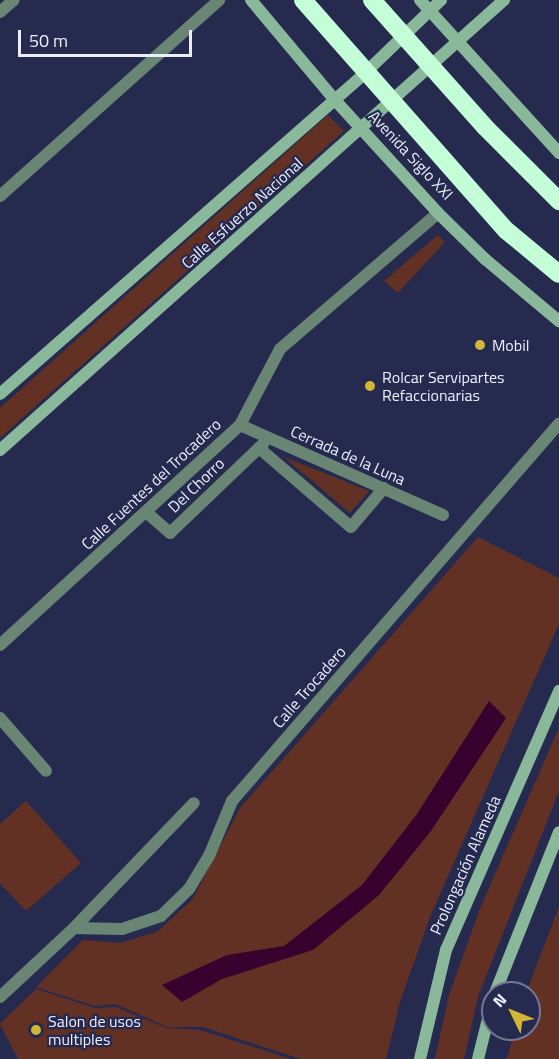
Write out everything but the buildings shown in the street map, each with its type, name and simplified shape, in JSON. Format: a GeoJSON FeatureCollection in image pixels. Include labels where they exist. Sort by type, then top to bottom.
{"type":"FeatureCollection","features":[{"type":"Feature","properties":{"kind":"highway","name":"Avenida Siglo XXI"},"geometry":{"type":"LineString","coordinates":[[303,0],[507,231],[559,274]]}},
{"type":"Feature","properties":{"kind":"highway"},"geometry":{"type":"LineString","coordinates":[[372,0],[430,67],[559,201]]}},
{"type":"Feature","properties":{"kind":"street"},"geometry":{"type":"LineString","coordinates":[[0,12],[14,0]]}},
{"type":"Feature","properties":{"kind":"street"},"geometry":{"type":"LineString","coordinates":[[0,196],[219,0]]}},
{"type":"Feature","properties":{"kind":"street","name":"Avenida Siglo XXI"},"geometry":{"type":"LineString","coordinates":[[251,0],[361,130],[438,213],[485,259],[559,321]]}},
{"type":"Feature","properties":{"kind":"street"},"geometry":{"type":"LineString","coordinates":[[420,0],[557,148]]}},
{"type":"Feature","properties":{"kind":"street","name":"Calle Esfuerzo Nacional"},"geometry":{"type":"LineString","coordinates":[[0,394],[366,72],[441,0]]}},
{"type":"Feature","properties":{"kind":"street","name":"Calle Esfuerzo Nacional"},"geometry":{"type":"LineString","coordinates":[[0,450],[393,102],[504,0]]}},
{"type":"Feature","properties":{"kind":"street","name":"Calle Fuentes del Trocadero"},"geometry":{"type":"LineString","coordinates":[[0,645],[240,425],[280,348],[438,213]]}},
{"type":"Feature","properties":{"kind":"street","name":"Calle Trocadero"},"geometry":{"type":"LineString","coordinates":[[75,928],[122,929],[161,916],[189,889],[209,856],[232,801],[559,424]]}},
{"type":"Feature","properties":{"kind":"street","name":"Cerrada de la Luna"},"geometry":{"type":"LineString","coordinates":[[240,425],[443,515]]}},
{"type":"Feature","properties":{"kind":"street","name":"Del Chorro"},"geometry":{"type":"LineString","coordinates":[[146,512],[170,533],[268,438]]}},
{"type":"Feature","properties":{"kind":"street"},"geometry":{"type":"LineString","coordinates":[[259,448],[351,527],[384,488]]}},
{"type":"Feature","properties":{"kind":"street","name":"Prolongación Alameda"},"geometry":{"type":"LineString","coordinates":[[420,1059],[446,950],[559,691]]}},
{"type":"Feature","properties":{"kind":"street"},"geometry":{"type":"LineString","coordinates":[[0,718],[46,771]]}},
{"type":"Feature","properties":{"kind":"street"},"geometry":{"type":"LineString","coordinates":[[0,997],[75,928],[194,803]]}},
{"type":"Feature","properties":{"kind":"street"},"geometry":{"type":"LineString","coordinates":[[500,981],[559,832]]}},
{"type":"Feature","properties":{"kind":"street"},"geometry":{"type":"LineString","coordinates":[[478,1059],[482,1041]]}},
{"type":"Feature","properties":{"kind":"shaded area"},"geometry":{"type":"Polygon","coordinates":[[[328,115],[344,131],[0,438],[0,408],[328,115]]]}},
{"type":"Feature","properties":{"kind":"shaded area"},"geometry":{"type":"Polygon","coordinates":[[[438,235],[445,242],[398,293],[384,281],[438,235]]]}},
{"type":"Feature","properties":{"kind":"shaded area"},"geometry":{"type":"Polygon","coordinates":[[[284,457],[369,491],[350,513],[284,457]]]}},
{"type":"Feature","properties":{"kind":"shaded area"},"geometry":{"type":"Polygon","coordinates":[[[478,537],[559,578],[559,624],[430,917],[400,1002],[386,1059],[301,1059],[203,1027],[167,1027],[116,1004],[95,1006],[36,987],[83,940],[120,943],[157,932],[192,900],[240,808],[478,537]]]}},
{"type":"Feature","properties":{"kind":"shaded area"},"geometry":{"type":"Polygon","coordinates":[[[489,701],[506,718],[431,831],[379,895],[313,950],[222,979],[182,1002],[162,985],[227,955],[284,946],[362,885],[417,814],[489,701]]]}},
{"type":"Feature","properties":{"kind":"shaded area"},"geometry":{"type":"Polygon","coordinates":[[[559,728],[559,791],[484,981],[481,981],[464,1059],[435,1059],[449,995],[481,906],[559,728]]]}},
{"type":"Feature","properties":{"kind":"shaded area"},"geometry":{"type":"Polygon","coordinates":[[[26,801],[81,863],[26,911],[0,883],[0,824],[26,801]]]}},
{"type":"Feature","properties":{"kind":"shaded area"},"geometry":{"type":"Polygon","coordinates":[[[559,907],[559,1059],[507,1059],[512,1041],[541,1041],[541,981],[531,981],[559,907]]]}},
{"type":"Feature","properties":{"kind":"shaded area"},"geometry":{"type":"Polygon","coordinates":[[[36,989],[95,1008],[116,1007],[166,1028],[200,1030],[291,1059],[18,1059],[0,1024],[36,989]]]}},
{"type":"Feature","properties":{"kind":"place","name":"Mobil"},"geometry":{"type":"Point","coordinates":[480,345]}},
{"type":"Feature","properties":{"kind":"place","name":"Rolcar Servipartes Refaccionarias"},"geometry":{"type":"Point","coordinates":[370,386]}},
{"type":"Feature","properties":{"kind":"place","name":"Salon de usos multiples"},"geometry":{"type":"Point","coordinates":[36,1030]}}]}
